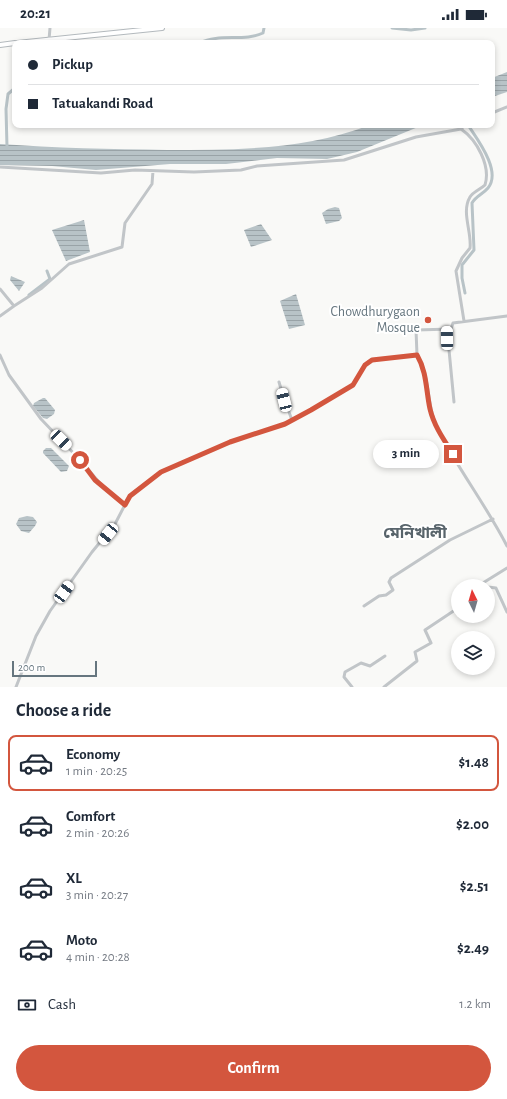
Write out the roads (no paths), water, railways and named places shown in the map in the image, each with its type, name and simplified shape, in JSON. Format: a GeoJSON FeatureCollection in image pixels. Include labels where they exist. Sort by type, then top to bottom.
{"type":"FeatureCollection","features":[{"type":"Feature","properties":{"kind":"main road"},"geometry":{"type":"LineString","coordinates":[[49,40],[162,28]]}},
{"type":"Feature","properties":{"kind":"main road"},"geometry":{"type":"LineString","coordinates":[[0,45],[12,44]]}},
{"type":"Feature","properties":{"kind":"street"},"geometry":{"type":"LineString","coordinates":[[49,40],[50,28]]}},
{"type":"Feature","properties":{"kind":"street"},"geometry":{"type":"LineString","coordinates":[[495,112],[507,106]]}},
{"type":"Feature","properties":{"kind":"street"},"geometry":{"type":"LineString","coordinates":[[0,167],[101,173],[241,170],[257,166],[330,162],[365,154],[416,137],[458,128]]}},
{"type":"Feature","properties":{"kind":"street"},"geometry":{"type":"LineString","coordinates":[[464,128],[480,151],[486,175],[485,184],[470,196],[468,201],[467,211],[470,248],[462,258],[456,271],[464,321]]}},
{"type":"Feature","properties":{"kind":"street"},"geometry":{"type":"LineString","coordinates":[[0,316],[13,304],[42,288],[69,264],[122,247],[125,223],[152,184],[153,171]]}},
{"type":"Feature","properties":{"kind":"street"},"geometry":{"type":"LineString","coordinates":[[0,289],[13,304]]}},
{"type":"Feature","properties":{"kind":"street"},"geometry":{"type":"LineString","coordinates":[[507,316],[453,323],[452,329],[416,330],[417,355],[425,374],[430,410],[437,428],[470,486],[493,519],[507,546]]}},
{"type":"Feature","properties":{"kind":"street"},"geometry":{"type":"LineString","coordinates":[[447,329],[454,402]]}},
{"type":"Feature","properties":{"kind":"street"},"geometry":{"type":"LineString","coordinates":[[0,355],[9,375],[41,420],[80,460],[95,480],[125,505]]}},
{"type":"Feature","properties":{"kind":"street"},"geometry":{"type":"LineString","coordinates":[[16,687],[36,636],[50,611],[92,552],[115,524],[130,496],[161,472],[230,442],[292,420],[353,385],[365,365],[372,360],[417,355]]}},
{"type":"Feature","properties":{"kind":"street"},"geometry":{"type":"LineString","coordinates":[[279,382],[292,420]]}},
{"type":"Feature","properties":{"kind":"street"},"geometry":{"type":"LineString","coordinates":[[364,606],[378,596],[386,595],[393,590],[389,582],[391,578],[450,540],[493,519]]}},
{"type":"Feature","properties":{"kind":"street"},"geometry":{"type":"LineString","coordinates":[[489,579],[507,568]]}},
{"type":"Feature","properties":{"kind":"street"},"geometry":{"type":"LineString","coordinates":[[495,588],[507,612]]}},
{"type":"Feature","properties":{"kind":"street"},"geometry":{"type":"LineString","coordinates":[[384,687],[417,661],[415,652],[430,643],[425,630],[451,613]]}},
{"type":"Feature","properties":{"kind":"street"},"geometry":{"type":"LineString","coordinates":[[352,687],[344,677],[344,672],[361,663],[370,666],[385,656]]}},
{"type":"Feature","properties":{"kind":"waterway"},"geometry":{"type":"LineString","coordinates":[[207,40],[215,38],[256,36],[263,33],[264,28]]}},
{"type":"Feature","properties":{"kind":"waterway"},"geometry":{"type":"LineString","coordinates":[[392,28],[411,30],[425,28]]}},
{"type":"Feature","properties":{"kind":"waterway"},"geometry":{"type":"LineString","coordinates":[[7,147],[6,109],[8,94],[12,91]]}},
{"type":"Feature","properties":{"kind":"waterway"},"geometry":{"type":"LineString","coordinates":[[465,293],[462,278],[462,265],[474,250],[472,203],[488,188],[492,181],[492,173],[487,155],[470,128]]}},
{"type":"Feature","properties":{"kind":"waterway"},"geometry":{"type":"LineString","coordinates":[[29,295],[50,279],[47,271]]}},
{"type":"Feature","properties":{"kind":"place","name":"Chowdhurygaon Mosque"},"geometry":{"type":"Point","coordinates":[428,320]}},
{"type":"Feature","properties":{"kind":"district","name":"মেনিখালী"},"geometry":{"type":"Point","coordinates":[415,533]}}]}
